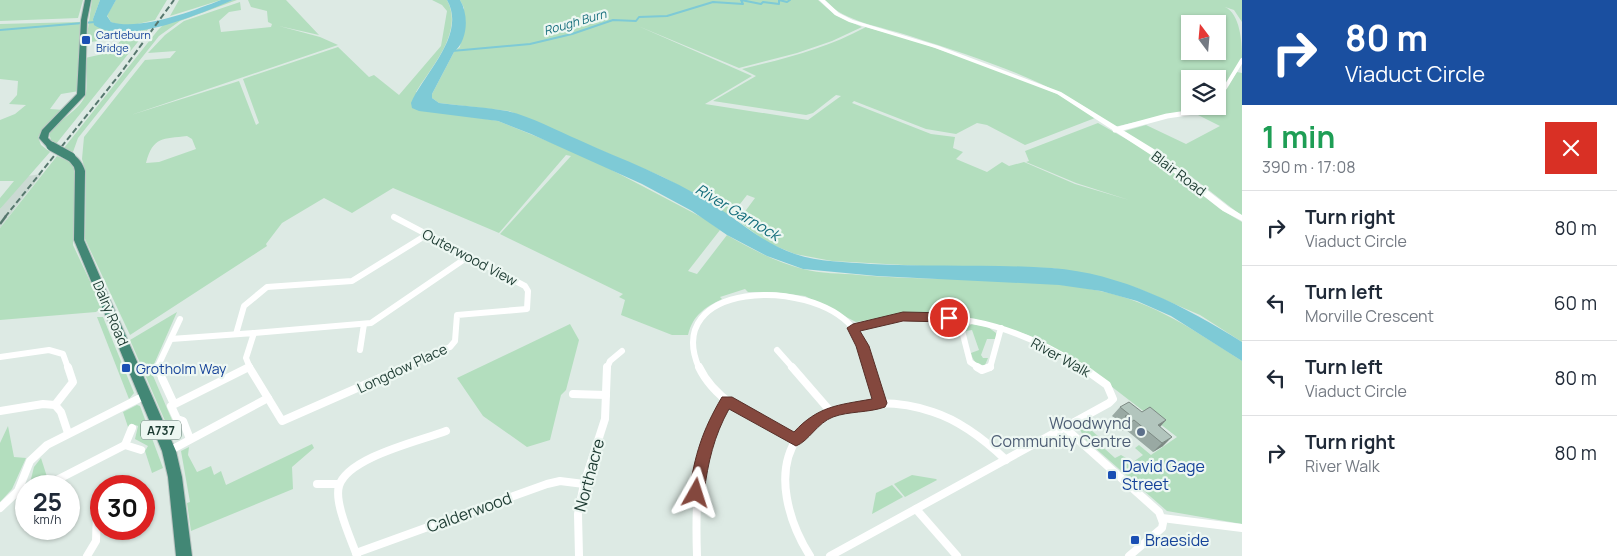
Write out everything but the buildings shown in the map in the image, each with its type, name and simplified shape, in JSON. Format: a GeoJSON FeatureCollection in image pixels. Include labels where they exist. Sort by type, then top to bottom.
{"type":"FeatureCollection","features":[{"type":"Feature","properties":{"kind":"highway","name":"Dalry Road"},"geometry":{"type":"LineString","coordinates":[[88,0],[84,24],[82,95],[45,132],[43,138],[51,146],[70,156],[77,163],[80,171],[80,240],[169,451],[175,477],[184,556]]}},
{"type":"Feature","properties":{"kind":"street","name":"Blair Road"},"geometry":{"type":"LineString","coordinates":[[822,0],[843,17],[934,46],[1048,88],[1080,105],[1115,130],[1180,171],[1217,202],[1242,218]]}},
{"type":"Feature","properties":{"kind":"street"},"geometry":{"type":"LineString","coordinates":[[1226,85],[1242,60]]}},
{"type":"Feature","properties":{"kind":"street"},"geometry":{"type":"LineString","coordinates":[[1115,130],[1181,114]]}},
{"type":"Feature","properties":{"kind":"street","name":"Outerwood View"},"geometry":{"type":"LineString","coordinates":[[394,217],[527,288],[527,309]]}},
{"type":"Feature","properties":{"kind":"street"},"geometry":{"type":"LineString","coordinates":[[236,334],[244,306],[268,287],[352,281],[428,234]]}},
{"type":"Feature","properties":{"kind":"street"},"geometry":{"type":"LineString","coordinates":[[170,339],[371,323],[469,256]]}},
{"type":"Feature","properties":{"kind":"street"},"geometry":{"type":"LineString","coordinates":[[796,440],[727,401],[706,379],[699,367],[693,346],[695,328],[701,318],[721,304],[750,295],[776,294],[800,297],[826,307],[853,328],[862,346],[880,403]]}},
{"type":"Feature","properties":{"kind":"street","name":"Longdow Place"},"geometry":{"type":"LineString","coordinates":[[268,398],[282,422],[450,347],[455,340],[457,315],[527,309]]}},
{"type":"Feature","properties":{"kind":"street","name":"River Walk"},"geometry":{"type":"LineString","coordinates":[[853,328],[903,316],[959,319],[1001,328],[1034,340],[1074,362],[1105,384],[1113,396],[1109,403],[1064,427]]}},
{"type":"Feature","properties":{"kind":"street"},"geometry":{"type":"LineString","coordinates":[[180,319],[158,364],[177,419],[182,421],[190,439]]}},
{"type":"Feature","properties":{"kind":"street"},"geometry":{"type":"LineString","coordinates":[[959,319],[970,362],[979,369],[990,368],[1001,328]]}},
{"type":"Feature","properties":{"kind":"street"},"geometry":{"type":"LineString","coordinates":[[360,350],[364,324]]}},
{"type":"Feature","properties":{"kind":"street"},"geometry":{"type":"LineString","coordinates":[[169,451],[268,398],[248,367],[246,358],[254,333]]}},
{"type":"Feature","properties":{"kind":"street"},"geometry":{"type":"LineString","coordinates":[[0,357],[49,350],[63,354],[74,379],[65,395],[55,405]]}},
{"type":"Feature","properties":{"kind":"street"},"geometry":{"type":"LineString","coordinates":[[777,350],[831,412]]}},
{"type":"Feature","properties":{"kind":"street","name":"Northacre"},"geometry":{"type":"LineString","coordinates":[[579,556],[578,514],[584,484],[605,419],[608,365],[622,351]]}},
{"type":"Feature","properties":{"kind":"street"},"geometry":{"type":"LineString","coordinates":[[173,405],[248,367]]}},
{"type":"Feature","properties":{"kind":"street"},"geometry":{"type":"LineString","coordinates":[[573,394],[606,395]]}},
{"type":"Feature","properties":{"kind":"street"},"geometry":{"type":"LineString","coordinates":[[26,475],[30,461],[47,445],[146,395]]}},
{"type":"Feature","properties":{"kind":"street"},"geometry":{"type":"LineString","coordinates":[[697,556],[696,507],[699,467],[708,435],[727,401]]}},
{"type":"Feature","properties":{"kind":"street"},"geometry":{"type":"LineString","coordinates":[[810,556],[793,525],[786,494],[787,465],[796,440],[812,422],[831,412],[880,403],[909,406],[934,412],[973,433],[1006,460]]}},
{"type":"Feature","properties":{"kind":"street"},"geometry":{"type":"LineString","coordinates":[[0,411],[44,404],[55,405],[61,412],[68,433]]}},
{"type":"Feature","properties":{"kind":"street"},"geometry":{"type":"LineString","coordinates":[[830,556],[1064,427],[1155,507],[1162,518],[1162,528],[1129,556]]}},
{"type":"Feature","properties":{"kind":"street"},"geometry":{"type":"LineString","coordinates":[[67,475],[125,445],[132,428]]}},
{"type":"Feature","properties":{"kind":"street"},"geometry":{"type":"LineString","coordinates":[[317,484],[339,484],[352,470],[364,462],[446,431]]}},
{"type":"Feature","properties":{"kind":"street"},"geometry":{"type":"LineString","coordinates":[[125,445],[141,450]]}},
{"type":"Feature","properties":{"kind":"street","name":"Calderwood"},"geometry":{"type":"LineString","coordinates":[[356,555],[547,484],[560,481],[584,484]]}},
{"type":"Feature","properties":{"kind":"street"},"geometry":{"type":"LineString","coordinates":[[339,484],[341,506],[356,555]]}},
{"type":"Feature","properties":{"kind":"street"},"geometry":{"type":"LineString","coordinates":[[0,508],[15,496]]}},
{"type":"Feature","properties":{"kind":"street"},"geometry":{"type":"LineString","coordinates":[[916,509],[957,556]]}},
{"type":"Feature","properties":{"kind":"street"},"geometry":{"type":"LineString","coordinates":[[1162,518],[1176,518],[1242,528]]}},
{"type":"Feature","properties":{"kind":"street"},"geometry":{"type":"LineString","coordinates":[[87,556],[97,540]]}},
{"type":"Feature","properties":{"kind":"shaded area"},"geometry":{"type":"Polygon","coordinates":[[[42,174],[0,228],[0,209],[27,176],[42,174]]]}},
{"type":"Feature","properties":{"kind":"green space"},"geometry":{"type":"Polygon","coordinates":[[[0,0],[83,0],[78,18],[0,21],[0,0]]]}},
{"type":"Feature","properties":{"kind":"green space"},"geometry":{"type":"Polygon","coordinates":[[[92,0],[100,0],[93,19],[135,30],[149,28],[56,144],[51,140],[49,133],[84,99],[87,80],[85,58],[112,52],[121,40],[113,38],[86,43],[92,0]]]}},
{"type":"Feature","properties":{"kind":"green space"},"geometry":{"type":"Polygon","coordinates":[[[116,0],[167,0],[155,20],[133,25],[120,25],[111,22],[107,15],[116,0]]]}},
{"type":"Feature","properties":{"kind":"green space"},"geometry":{"type":"Polygon","coordinates":[[[179,0],[221,0],[170,16],[179,0]]]}},
{"type":"Feature","properties":{"kind":"green space"},"geometry":{"type":"Polygon","coordinates":[[[237,0],[180,21],[159,36],[78,138],[73,152],[64,148],[163,25],[237,0]]]}},
{"type":"Feature","properties":{"kind":"green space"},"geometry":{"type":"Polygon","coordinates":[[[248,0],[286,0],[319,35],[279,26],[320,37],[338,45],[131,115],[239,81],[256,125],[259,123],[243,79],[338,47],[369,77],[374,75],[399,95],[441,46],[447,11],[442,5],[432,0],[447,0],[452,24],[449,36],[437,60],[416,92],[462,115],[498,121],[587,157],[705,219],[720,230],[688,271],[697,274],[727,235],[773,259],[816,272],[889,277],[1011,281],[1071,286],[1100,291],[1139,302],[1192,329],[1242,361],[1242,524],[1167,511],[1086,440],[1080,430],[1081,427],[1091,421],[1098,422],[1101,424],[1091,430],[1099,437],[1095,440],[1115,458],[1121,455],[1133,462],[1143,455],[1135,448],[1139,445],[1151,455],[1177,437],[1081,363],[1028,335],[983,321],[943,314],[903,314],[856,322],[805,296],[772,292],[748,292],[745,289],[720,297],[722,299],[700,313],[693,322],[688,335],[672,335],[621,315],[625,300],[619,297],[623,294],[500,234],[571,156],[566,155],[499,233],[393,188],[352,213],[324,198],[282,223],[266,244],[267,246],[130,335],[85,239],[86,174],[82,159],[84,137],[145,60],[170,58],[176,51],[148,53],[165,35],[184,21],[240,2],[241,10],[229,12],[219,21],[221,32],[271,27],[272,24],[268,22],[267,11],[251,7],[248,0]],[[187,136],[160,140],[152,148],[146,163],[159,162],[196,149],[192,139],[187,136]]]}},
{"type":"Feature","properties":{"kind":"green space"},"geometry":{"type":"Polygon","coordinates":[[[460,0],[818,0],[835,15],[862,27],[832,41],[797,53],[739,68],[638,26],[752,76],[705,104],[808,120],[841,96],[836,95],[813,113],[806,115],[713,101],[756,76],[742,69],[821,47],[866,27],[916,41],[1025,80],[1062,96],[1095,118],[1025,145],[987,125],[977,123],[956,134],[926,129],[854,101],[852,103],[931,134],[955,137],[953,148],[963,152],[956,159],[987,172],[1002,162],[1009,166],[1024,162],[1075,184],[1129,200],[1076,183],[1026,162],[1029,161],[1025,151],[1098,123],[1144,149],[1220,209],[1242,222],[1242,342],[1200,315],[1137,288],[1053,268],[922,266],[832,261],[795,254],[768,243],[738,221],[755,198],[747,195],[730,217],[711,203],[663,177],[509,111],[439,103],[432,98],[432,94],[454,52],[460,47],[464,8],[460,0]]]}},
{"type":"Feature","properties":{"kind":"green space"},"geometry":{"type":"Polygon","coordinates":[[[823,0],[1242,0],[1242,22],[1234,10],[1225,7],[1237,22],[1241,36],[1242,57],[1226,83],[1226,70],[1181,70],[1181,112],[1114,127],[1067,97],[1016,73],[842,14],[823,0]]]}},
{"type":"Feature","properties":{"kind":"green space"},"geometry":{"type":"Polygon","coordinates":[[[80,22],[79,91],[61,94],[50,109],[65,110],[46,126],[38,137],[41,145],[50,152],[0,209],[0,198],[14,181],[0,181],[0,120],[15,114],[26,105],[9,104],[17,95],[18,81],[0,79],[0,24],[80,22]]]}},
{"type":"Feature","properties":{"kind":"green space"},"geometry":{"type":"Polygon","coordinates":[[[1237,72],[1242,73],[1242,216],[1183,170],[1121,132],[1146,125],[1186,144],[1220,126],[1198,115],[1226,115],[1226,87],[1237,72]]]}},
{"type":"Feature","properties":{"kind":"green space"},"geometry":{"type":"Polygon","coordinates":[[[57,156],[71,162],[75,170],[73,245],[102,307],[96,312],[0,320],[0,228],[57,156]]]}},
{"type":"Feature","properties":{"kind":"green space"},"geometry":{"type":"Polygon","coordinates":[[[177,312],[151,371],[172,420],[182,437],[176,440],[172,437],[130,340],[177,312]]]}},
{"type":"Feature","properties":{"kind":"green space"},"geometry":{"type":"Polygon","coordinates":[[[97,317],[103,317],[134,393],[129,399],[97,317]]]}},
{"type":"Feature","properties":{"kind":"green space"},"geometry":{"type":"Polygon","coordinates":[[[570,324],[579,340],[566,390],[561,395],[550,440],[527,447],[483,416],[457,378],[570,324]]]}},
{"type":"Feature","properties":{"kind":"green space"},"geometry":{"type":"Polygon","coordinates":[[[972,324],[988,327],[996,333],[996,339],[987,339],[981,355],[983,358],[988,358],[985,365],[977,363],[971,353],[979,350],[972,330],[966,331],[965,328],[972,324]]]}},
{"type":"Feature","properties":{"kind":"green space"},"geometry":{"type":"Polygon","coordinates":[[[137,405],[140,406],[163,468],[152,473],[145,451],[148,446],[135,439],[138,426],[128,427],[123,412],[137,405]]]}},
{"type":"Feature","properties":{"kind":"green space"},"geometry":{"type":"Polygon","coordinates":[[[8,426],[14,457],[26,458],[18,475],[15,475],[15,482],[12,489],[0,502],[0,443],[8,426]]]}},
{"type":"Feature","properties":{"kind":"green space"},"geometry":{"type":"Polygon","coordinates":[[[312,444],[314,448],[292,467],[293,489],[191,531],[187,503],[190,502],[181,451],[189,447],[188,455],[197,472],[211,466],[214,475],[221,471],[226,485],[312,444]]]}},
{"type":"Feature","properties":{"kind":"green space"},"geometry":{"type":"Polygon","coordinates":[[[41,458],[46,475],[32,475],[34,467],[41,458]]]}},
{"type":"Feature","properties":{"kind":"green space"},"geometry":{"type":"Polygon","coordinates":[[[912,475],[937,480],[905,497],[894,484],[912,475]]]}},
{"type":"Feature","properties":{"kind":"green space"},"geometry":{"type":"Polygon","coordinates":[[[892,485],[903,497],[872,514],[876,493],[892,485]]]}},
{"type":"Feature","properties":{"kind":"water"},"geometry":{"type":"Polygon","coordinates":[[[100,0],[116,0],[107,16],[111,22],[136,24],[182,14],[221,0],[233,0],[164,26],[125,32],[108,31],[94,25],[93,19],[100,0]]]}},
{"type":"Feature","properties":{"kind":"water"},"geometry":{"type":"Polygon","coordinates":[[[447,0],[460,0],[465,13],[466,27],[459,47],[454,52],[432,94],[432,98],[439,103],[507,111],[534,120],[679,185],[711,203],[773,244],[804,257],[871,264],[1052,268],[1077,271],[1127,284],[1175,304],[1242,342],[1242,361],[1171,316],[1137,301],[1101,291],[1059,285],[877,276],[803,269],[767,256],[727,235],[692,211],[642,184],[531,134],[498,121],[419,111],[412,108],[411,103],[417,91],[448,40],[452,27],[452,13],[447,0]]]}},
{"type":"Feature","properties":{"kind":"waterway","name":"Rough Burn"},"geometry":{"type":"LineString","coordinates":[[452,51],[530,44],[572,34],[613,20],[636,21],[639,17],[667,16],[713,2],[743,4],[741,0],[761,4],[763,2],[779,4],[779,0],[787,2],[790,0]]}},
{"type":"Feature","properties":{"kind":"waterway"},"geometry":{"type":"LineString","coordinates":[[0,30],[95,22]]}},
{"type":"Feature","properties":{"kind":"railway"},"geometry":{"type":"LineString","coordinates":[[5,217],[120,74],[174,0]]}},
{"type":"Feature","properties":{"kind":"railway"},"geometry":{"type":"LineString","coordinates":[[0,224],[6,216]]}},
{"type":"Feature","properties":{"kind":"place","name":"Cartleburn Bridge"},"geometry":{"type":"Point","coordinates":[86,40]}},
{"type":"Feature","properties":{"kind":"place","name":"Grotholm Way"},"geometry":{"type":"Point","coordinates":[126,368]}},
{"type":"Feature","properties":{"kind":"place","name":"Woodwynd Community Centre"},"geometry":{"type":"Point","coordinates":[1141,432]}},
{"type":"Feature","properties":{"kind":"place","name":"David Gage Street"},"geometry":{"type":"Point","coordinates":[1112,475]}},
{"type":"Feature","properties":{"kind":"place","name":"Braeside"},"geometry":{"type":"Point","coordinates":[1135,540]}},
{"type":"Feature","properties":{"kind":"route"},"geometry":{"type":"LineString","coordinates":[[696,493],[699,467],[708,435],[719,412],[727,401],[796,440],[804,429],[819,417],[850,406],[880,403],[866,355],[853,328],[871,322],[903,316],[938,316],[949,318]]}},
{"type":"Feature","properties":{"kind":"water label","name":"River Garnock"},"geometry":{"type":"Point","coordinates":[738,212]}}]}
